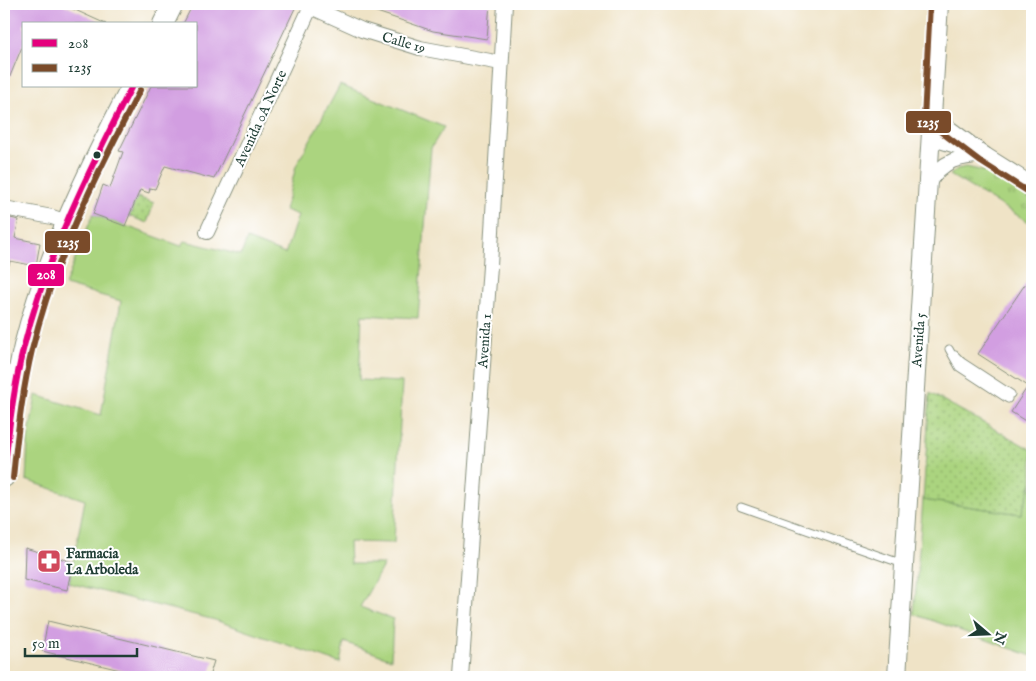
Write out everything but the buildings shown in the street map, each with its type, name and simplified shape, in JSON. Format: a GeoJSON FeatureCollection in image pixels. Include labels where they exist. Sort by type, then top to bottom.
{"type":"FeatureCollection","features":[{"type":"Feature","properties":{"kind":"main road"},"geometry":{"type":"LineString","coordinates":[[164,22],[173,4]]}},
{"type":"Feature","properties":{"kind":"main road"},"geometry":{"type":"LineString","coordinates":[[4,477],[7,441],[24,347],[40,293],[67,222],[131,88]]}},
{"type":"Feature","properties":{"kind":"street","name":"Avenida 1"},"geometry":{"type":"LineString","coordinates":[[461,677],[489,276],[505,4]]}},
{"type":"Feature","properties":{"kind":"street","name":"Avenida 5"},"geometry":{"type":"LineString","coordinates":[[897,677],[939,4]]}},
{"type":"Feature","properties":{"kind":"street","name":"Calle 19"},"geometry":{"type":"LineString","coordinates":[[312,5],[362,30],[420,48],[501,63]]}},
{"type":"Feature","properties":{"kind":"street","name":"Avenida 0A Norte"},"geometry":{"type":"LineString","coordinates":[[208,232],[312,5]]}},
{"type":"Feature","properties":{"kind":"street"},"geometry":{"type":"LineString","coordinates":[[932,115],[986,155],[1032,184]]}},
{"type":"Feature","properties":{"kind":"street"},"geometry":{"type":"LineString","coordinates":[[930,138],[986,155]]}},
{"type":"Feature","properties":{"kind":"street"},"geometry":{"type":"LineString","coordinates":[[928,184],[936,172],[948,162],[966,157],[986,155]]}},
{"type":"Feature","properties":{"kind":"street"},"geometry":{"type":"LineString","coordinates":[[4,208],[52,217],[67,222]]}},
{"type":"Feature","properties":{"kind":"lane"},"geometry":{"type":"LineString","coordinates":[[949,349],[962,362],[1010,396],[959,367],[949,349]]}},
{"type":"Feature","properties":{"kind":"lane"},"geometry":{"type":"LineString","coordinates":[[740,507],[904,564]]}},
{"type":"Feature","properties":{"kind":"green space"},"geometry":{"type":"Polygon","coordinates":[[[340,85],[444,127],[431,148],[418,318],[362,315],[359,380],[402,382],[394,543],[349,542],[350,564],[384,564],[360,607],[393,619],[391,659],[344,642],[340,663],[215,620],[69,583],[85,500],[26,480],[28,440],[36,395],[101,415],[121,301],[65,285],[93,214],[181,246],[185,241],[241,255],[247,239],[285,254],[298,215],[285,210],[296,166],[340,85]]]}},
{"type":"Feature","properties":{"kind":"green space"},"geometry":{"type":"Polygon","coordinates":[[[966,167],[984,171],[1032,200],[1032,224],[950,175],[957,169],[966,167]]]}},
{"type":"Feature","properties":{"kind":"green space"},"geometry":{"type":"Polygon","coordinates":[[[137,197],[154,203],[147,223],[129,216],[137,197]]]}},
{"type":"Feature","properties":{"kind":"green space"},"geometry":{"type":"Polygon","coordinates":[[[930,393],[1032,450],[1032,482],[1021,514],[923,500],[930,393]]]}},
{"type":"Feature","properties":{"kind":"green space"},"geometry":{"type":"Polygon","coordinates":[[[1032,482],[1032,656],[914,614],[923,500],[1021,514],[1032,482]]]}},
{"type":"Feature","properties":{"kind":"transit line","name":"1235"},"geometry":{"type":"LineString","coordinates":[[930,4],[924,119],[981,162],[1027,191]]}},
{"type":"Feature","properties":{"kind":"transit line","name":"208"},"geometry":{"type":"LineString","coordinates":[[4,477],[14,394],[33,312],[70,213],[131,88]]}},
{"type":"Feature","properties":{"kind":"transit line","name":"1235"},"geometry":{"type":"LineString","coordinates":[[13,478],[20,414],[28,366],[52,282],[93,184],[140,90]]}},
{"type":"Feature","properties":{"kind":"place","name":"Farmacia La Arboleda"},"geometry":{"type":"Point","coordinates":[49,561]}}]}
